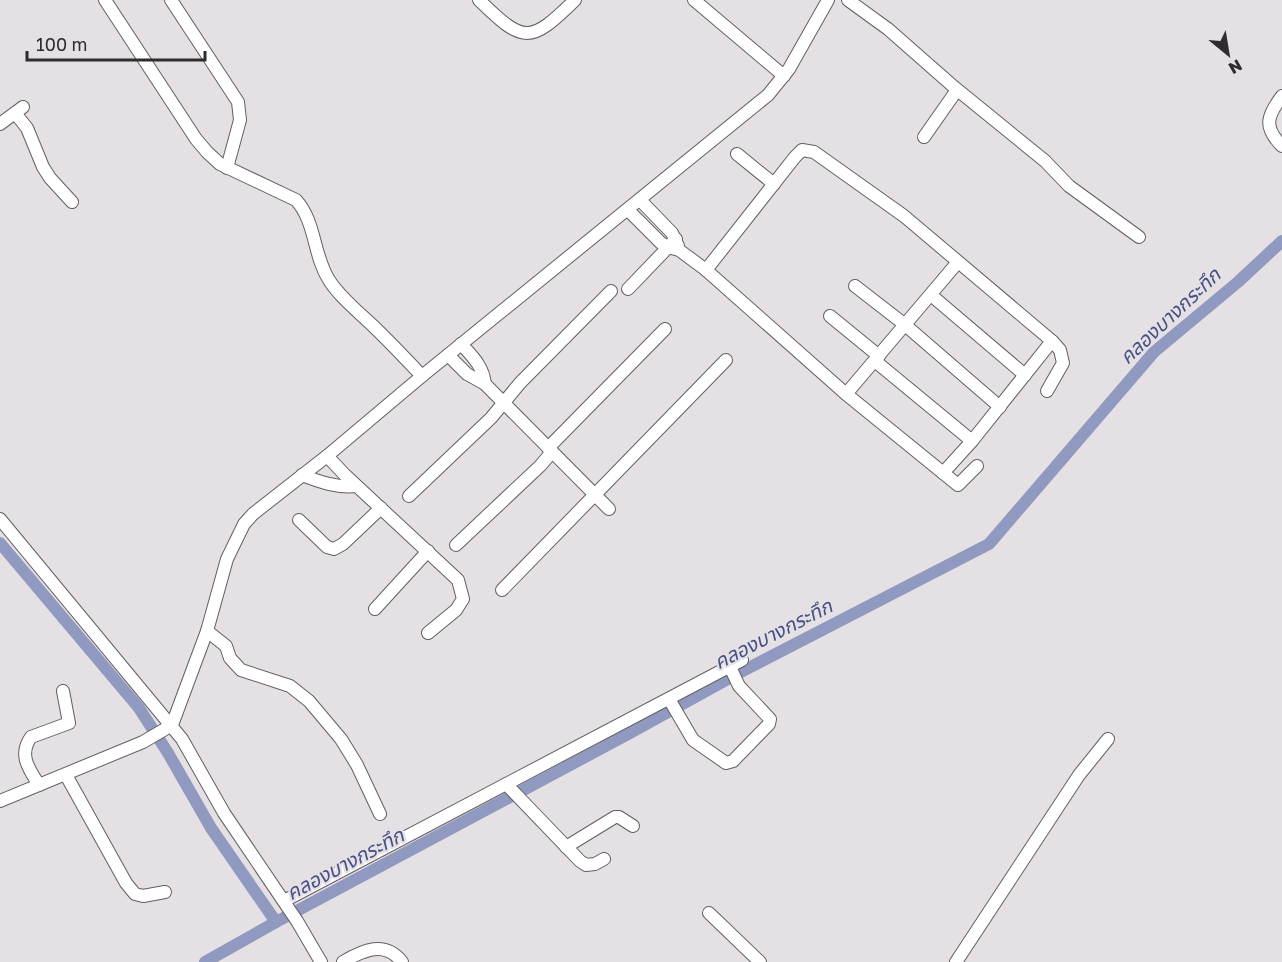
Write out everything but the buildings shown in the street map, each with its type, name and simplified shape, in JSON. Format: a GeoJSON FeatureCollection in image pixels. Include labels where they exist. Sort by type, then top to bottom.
{"type":"FeatureCollection","features":[{"type":"Feature","properties":{"kind":"street"},"geometry":{"type":"LineString","coordinates":[[105,0],[196,139],[220,164],[296,200],[304,209],[311,226],[319,262],[329,280],[422,376]]}},
{"type":"Feature","properties":{"kind":"street"},"geometry":{"type":"LineString","coordinates":[[171,0],[238,102],[240,120],[227,168]]}},
{"type":"Feature","properties":{"kind":"street"},"geometry":{"type":"LineString","coordinates":[[479,0],[515,31],[528,34],[552,23],[575,0]]}},
{"type":"Feature","properties":{"kind":"street"},"geometry":{"type":"LineString","coordinates":[[694,0],[784,76]]}},
{"type":"Feature","properties":{"kind":"street"},"geometry":{"type":"LineString","coordinates":[[0,800],[143,742],[166,728],[207,631],[227,559],[244,524],[253,514],[745,115],[784,76],[828,0]]}},
{"type":"Feature","properties":{"kind":"street"},"geometry":{"type":"LineString","coordinates":[[848,0],[888,29],[957,90],[1045,161],[1069,186],[1138,237]]}},
{"type":"Feature","properties":{"kind":"street"},"geometry":{"type":"LineString","coordinates":[[924,137],[957,90]]}},
{"type":"Feature","properties":{"kind":"street"},"geometry":{"type":"LineString","coordinates":[[1282,96],[1270,111],[1269,118],[1269,128],[1282,146]]}},
{"type":"Feature","properties":{"kind":"street"},"geometry":{"type":"LineString","coordinates":[[0,124],[19,110],[43,166],[50,178],[72,202]]}},
{"type":"Feature","properties":{"kind":"street"},"geometry":{"type":"LineString","coordinates":[[706,270],[802,150],[814,152],[904,216],[1052,341],[1060,350],[1063,363],[1047,391]]}},
{"type":"Feature","properties":{"kind":"street"},"geometry":{"type":"LineString","coordinates":[[737,154],[774,184]]}},
{"type":"Feature","properties":{"kind":"street"},"geometry":{"type":"LineString","coordinates":[[640,200],[667,228],[674,245]]}},
{"type":"Feature","properties":{"kind":"street"},"geometry":{"type":"LineString","coordinates":[[628,210],[661,243],[674,245],[706,270],[846,394],[958,485],[976,466]]}},
{"type":"Feature","properties":{"kind":"street"},"geometry":{"type":"LineString","coordinates":[[628,289],[674,245]]}},
{"type":"Feature","properties":{"kind":"street"},"geometry":{"type":"LineString","coordinates":[[846,394],[958,262]]}},
{"type":"Feature","properties":{"kind":"street"},"geometry":{"type":"LineString","coordinates":[[855,286],[904,324],[1000,407]]}},
{"type":"Feature","properties":{"kind":"street"},"geometry":{"type":"LineString","coordinates":[[409,496],[491,418],[520,383],[611,291]]}},
{"type":"Feature","properties":{"kind":"street"},"geometry":{"type":"LineString","coordinates":[[931,295],[1025,375]]}},
{"type":"Feature","properties":{"kind":"street"},"geometry":{"type":"LineString","coordinates":[[830,316],[972,441]]}},
{"type":"Feature","properties":{"kind":"street"},"geometry":{"type":"LineString","coordinates":[[456,545],[540,466],[550,450],[665,329]]}},
{"type":"Feature","properties":{"kind":"street"},"geometry":{"type":"LineString","coordinates":[[943,473],[972,441],[1052,341]]}},
{"type":"Feature","properties":{"kind":"street"},"geometry":{"type":"LineString","coordinates":[[461,344],[481,367],[486,384]]}},
{"type":"Feature","properties":{"kind":"street"},"geometry":{"type":"LineString","coordinates":[[448,355],[468,374],[486,384],[609,509]]}},
{"type":"Feature","properties":{"kind":"street"},"geometry":{"type":"LineString","coordinates":[[502,590],[726,360]]}},
{"type":"Feature","properties":{"kind":"street"},"geometry":{"type":"LineString","coordinates":[[327,456],[356,486],[458,580],[463,599],[456,610],[428,633]]}},
{"type":"Feature","properties":{"kind":"street"},"geometry":{"type":"LineString","coordinates":[[302,475],[343,487],[356,486]]}},
{"type":"Feature","properties":{"kind":"street"},"geometry":{"type":"LineString","coordinates":[[299,520],[327,547],[334,549],[343,544],[381,508]]}},
{"type":"Feature","properties":{"kind":"street"},"geometry":{"type":"LineString","coordinates":[[0,519],[166,728],[182,739],[224,813],[297,921],[321,962]]}},
{"type":"Feature","properties":{"kind":"street"},"geometry":{"type":"LineString","coordinates":[[375,609],[428,551]]}},
{"type":"Feature","properties":{"kind":"street"},"geometry":{"type":"LineString","coordinates":[[207,631],[226,646],[230,658],[241,670],[290,686],[309,701],[341,739],[357,765],[380,814]]}},
{"type":"Feature","properties":{"kind":"street"},"geometry":{"type":"LineString","coordinates":[[286,905],[509,788],[742,660]]}},
{"type":"Feature","properties":{"kind":"street"},"geometry":{"type":"LineString","coordinates":[[670,700],[693,740],[726,763],[733,761],[769,724],[770,719],[739,686],[731,668]]}},
{"type":"Feature","properties":{"kind":"street"},"geometry":{"type":"LineString","coordinates":[[39,785],[24,759],[24,752],[31,737],[69,723],[63,691]]}},
{"type":"Feature","properties":{"kind":"street"},"geometry":{"type":"LineString","coordinates":[[956,962],[1079,776],[1108,738]]}},
{"type":"Feature","properties":{"kind":"street"},"geometry":{"type":"LineString","coordinates":[[66,775],[126,883],[135,894],[142,896],[165,891]]}},
{"type":"Feature","properties":{"kind":"street"},"geometry":{"type":"LineString","coordinates":[[509,788],[566,848],[586,865],[595,864],[604,859]]}},
{"type":"Feature","properties":{"kind":"street"},"geometry":{"type":"LineString","coordinates":[[566,848],[615,817],[620,817],[633,826]]}},
{"type":"Feature","properties":{"kind":"street"},"geometry":{"type":"LineString","coordinates":[[709,914],[760,962]]}},
{"type":"Feature","properties":{"kind":"street"},"geometry":{"type":"LineString","coordinates":[[343,962],[360,951],[380,948],[395,953],[402,962]]}},
{"type":"Feature","properties":{"kind":"waterway","name":"คลองบางกระทึก"},"geometry":{"type":"LineString","coordinates":[[205,962],[735,675],[989,544],[1154,352],[1238,282],[1282,241]]}},
{"type":"Feature","properties":{"kind":"waterway"},"geometry":{"type":"LineString","coordinates":[[0,543],[139,708],[211,828],[276,922]]}}]}
